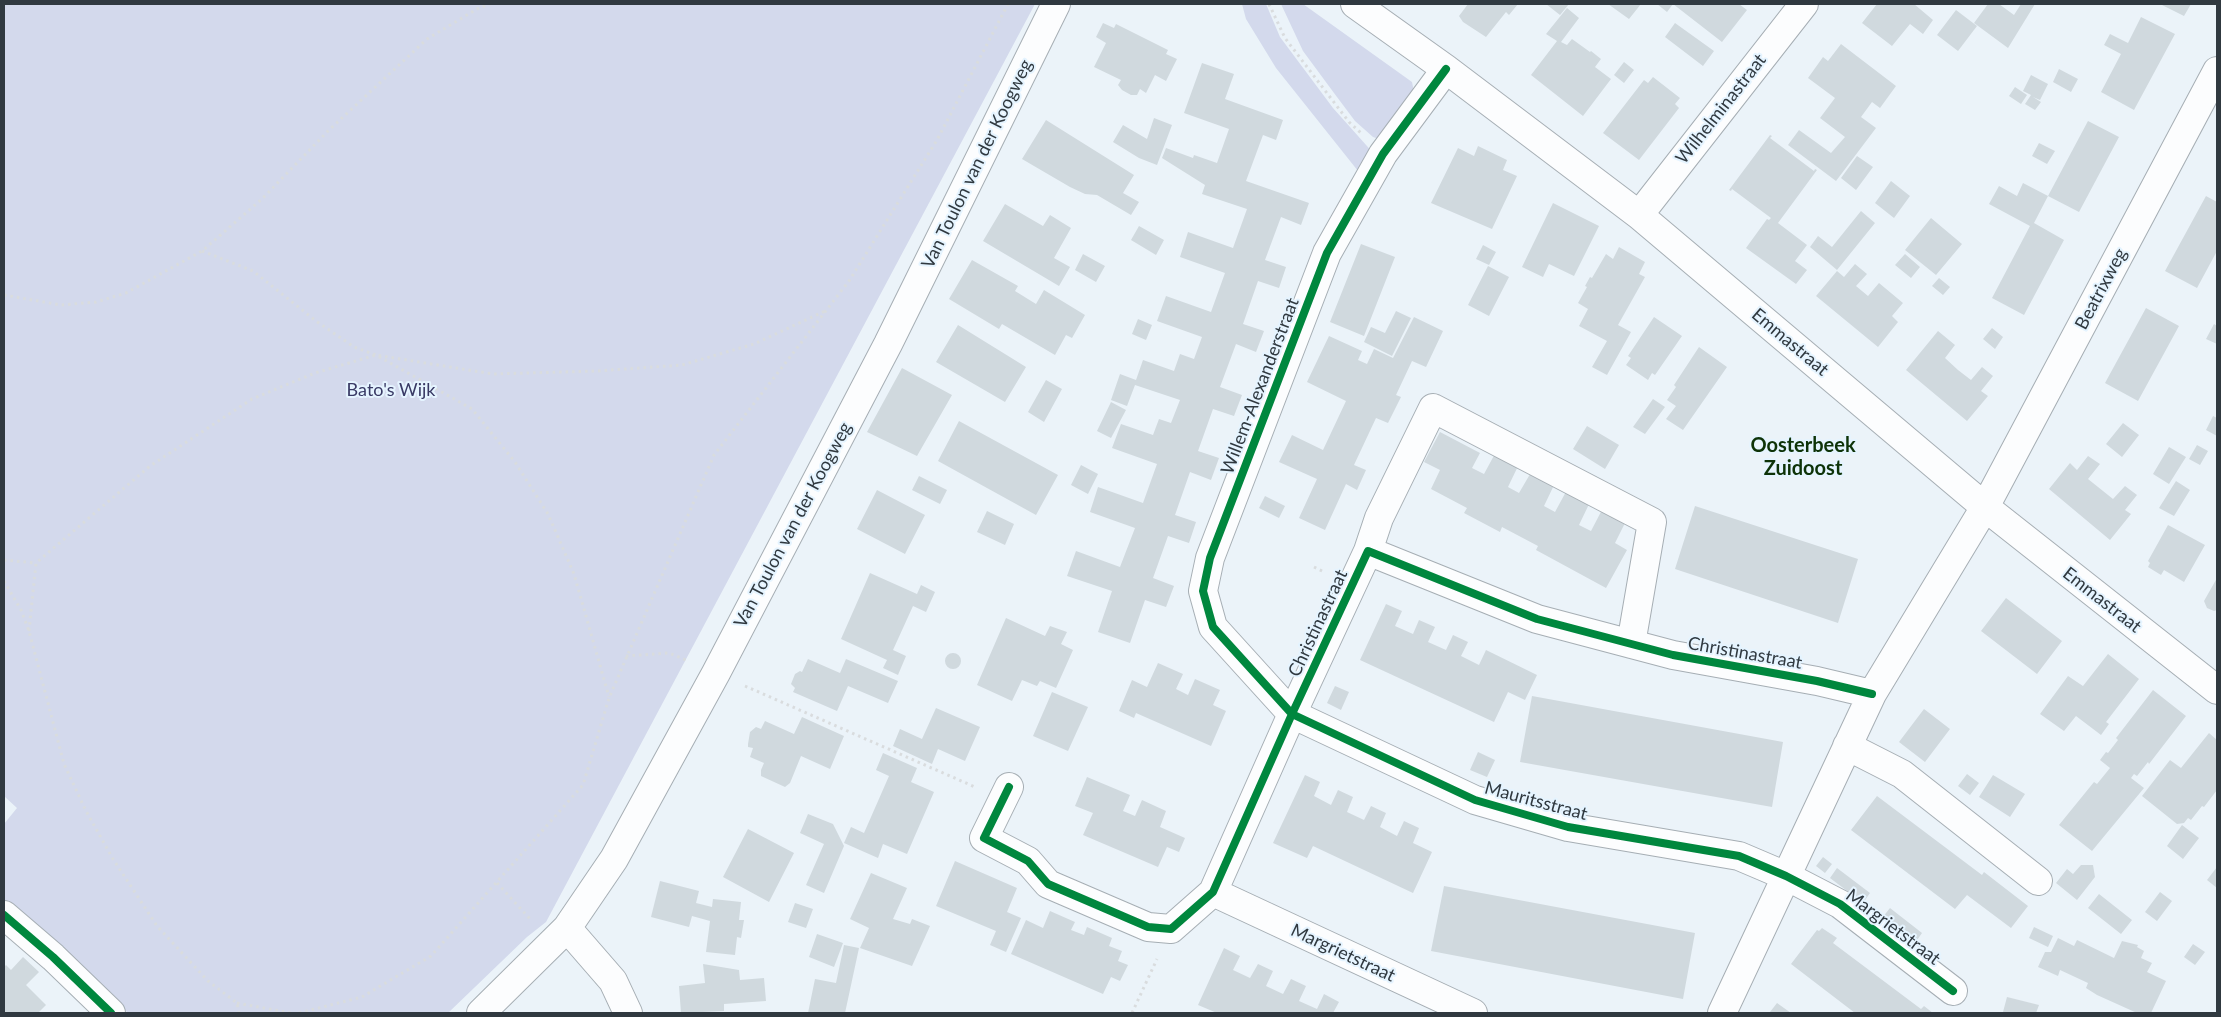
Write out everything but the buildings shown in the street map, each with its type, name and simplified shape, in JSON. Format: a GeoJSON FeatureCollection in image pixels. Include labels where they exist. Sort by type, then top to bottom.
{"type":"FeatureCollection","features":[{"type":"Feature","properties":{"kind":"street","name":"Van Toulon van der Koogweg"},"geometry":{"type":"LineString","coordinates":[[481,1013],[559,935],[614,859],[716,673],[888,344],[1056,4]]}},
{"type":"Feature","properties":{"kind":"street","name":"Emmastraat"},"geometry":{"type":"LineString","coordinates":[[1355,4],[1446,69],[1639,215],[1985,507],[2217,690]]}},
{"type":"Feature","properties":{"kind":"street","name":"Wilhelminastraat"},"geometry":{"type":"LineString","coordinates":[[1639,215],[1804,4]]}},
{"type":"Feature","properties":{"kind":"street","name":"Willem-Alexanderstraat"},"geometry":{"type":"LineString","coordinates":[[1292,714],[1213,627],[1203,592],[1210,558],[1327,253],[1383,154],[1446,69]]}},
{"type":"Feature","properties":{"kind":"street","name":"Beatrixweg"},"geometry":{"type":"LineString","coordinates":[[1985,507],[2217,72]]}},
{"type":"Feature","properties":{"kind":"street"},"geometry":{"type":"LineString","coordinates":[[1368,551],[1379,518],[1433,408],[1652,522],[1631,644]]}},
{"type":"Feature","properties":{"kind":"street"},"geometry":{"type":"LineString","coordinates":[[1726,1011],[1786,876],[1872,694],[1985,507]]}},
{"type":"Feature","properties":{"kind":"street","name":"Christinastraat"},"geometry":{"type":"LineString","coordinates":[[1171,929],[1213,892],[1292,714],[1368,551],[1537,619],[1673,655],[1817,681],[1872,694]]}},
{"type":"Feature","properties":{"kind":"street","name":"Mauritsstraat"},"geometry":{"type":"LineString","coordinates":[[1292,714],[1475,800],[1568,827],[1739,856],[1786,876]]}},
{"type":"Feature","properties":{"kind":"street"},"geometry":{"type":"LineString","coordinates":[[1847,746],[1902,774],[2038,881]]}},
{"type":"Feature","properties":{"kind":"street"},"geometry":{"type":"LineString","coordinates":[[1006,794],[984,838],[1028,860],[1048,884],[1148,927],[1171,929]]}},
{"type":"Feature","properties":{"kind":"street","name":"Margrietstraat"},"geometry":{"type":"LineString","coordinates":[[1786,876],[1840,904],[1953,991]]}},
{"type":"Feature","properties":{"kind":"street","name":"Margrietstraat"},"geometry":{"type":"LineString","coordinates":[[1213,892],[1473,1013]]}},
{"type":"Feature","properties":{"kind":"street"},"geometry":{"type":"LineString","coordinates":[[4,914],[53,957],[111,1013]]}},
{"type":"Feature","properties":{"kind":"street"},"geometry":{"type":"LineString","coordinates":[[559,935],[613,981],[628,1013]]}},
{"type":"Feature","properties":{"kind":"path"},"geometry":{"type":"LineString","coordinates":[[4,295],[61,305],[96,302],[126,293],[202,251],[262,199],[328,131],[427,39],[477,8],[490,4]]}},
{"type":"Feature","properties":{"kind":"path"},"geometry":{"type":"LineString","coordinates":[[299,1013],[362,997],[431,956],[583,785],[609,698],[714,455],[849,281],[937,140],[1008,4]]}},
{"type":"Feature","properties":{"kind":"path"},"geometry":{"type":"LineString","coordinates":[[1269,4],[1285,38],[1311,73],[1349,122],[1383,154]]}},
{"type":"Feature","properties":{"kind":"path"},"geometry":{"type":"LineString","coordinates":[[202,251],[253,271],[316,321],[354,347],[376,356],[472,409],[515,462],[548,514],[574,574],[609,698]]}},
{"type":"Feature","properties":{"kind":"path"},"geometry":{"type":"LineString","coordinates":[[29,631],[36,563],[150,466],[252,399],[315,372],[376,356],[493,374],[597,371],[682,365],[754,344],[826,310]]}},
{"type":"Feature","properties":{"kind":"path"},"geometry":{"type":"LineString","coordinates":[[4,560],[36,563]]}},
{"type":"Feature","properties":{"kind":"path"},"geometry":{"type":"LineString","coordinates":[[4,581],[21,610],[29,631],[64,764],[113,859],[156,926],[208,981],[237,1003],[290,1013]]}},
{"type":"Feature","properties":{"kind":"path"},"geometry":{"type":"LineString","coordinates":[[626,656],[669,653],[1006,794]]}},
{"type":"Feature","properties":{"kind":"path"},"geometry":{"type":"LineString","coordinates":[[497,883],[559,935]]}},
{"type":"Feature","properties":{"kind":"path"},"geometry":{"type":"LineString","coordinates":[[1132,1013],[1171,929]]}},
{"type":"Feature","properties":{"kind":"path"},"geometry":{"type":"LineString","coordinates":[[237,1003],[239,1013]]}},
{"type":"Feature","properties":{"kind":"green space","name":"Bato's Wijk"},"geometry":{"type":"Polygon","coordinates":[[[4,4],[1035,4],[546,922],[527,937],[448,1013],[128,1013],[58,946],[4,904],[4,824],[17,808],[4,796],[4,4]]]}},
{"type":"Feature","properties":{"kind":"green space"},"geometry":{"type":"Polygon","coordinates":[[[1242,4],[1266,4],[1280,37],[1333,108],[1375,155],[1362,176],[1276,68],[1246,19],[1242,4]]]}},
{"type":"Feature","properties":{"kind":"green space"},"geometry":{"type":"Polygon","coordinates":[[[1281,4],[1303,4],[1412,82],[1414,92],[1382,140],[1373,137],[1355,121],[1334,93],[1303,51],[1281,4]]]}},
{"type":"Feature","properties":{"kind":"cycle path"},"geometry":{"type":"LineString","coordinates":[[1446,69],[1383,154],[1327,253],[1210,558],[1203,591],[1213,627],[1292,714],[1475,800],[1568,827],[1739,856],[1786,876],[1840,904],[1953,991]]}},
{"type":"Feature","properties":{"kind":"cycle path"},"geometry":{"type":"LineString","coordinates":[[1009,787],[984,838],[1028,861],[1048,884],[1148,927],[1171,929],[1213,892],[1292,714],[1368,551],[1537,619],[1673,655],[1817,681],[1872,694]]}},
{"type":"Feature","properties":{"kind":"cycle path"},"geometry":{"type":"LineString","coordinates":[[4,915],[53,957],[111,1013]]}},
{"type":"Feature","properties":{"kind":"district","name":"Oosterbeek Zuidoost"},"geometry":{"type":"Point","coordinates":[1803,458]}}]}
